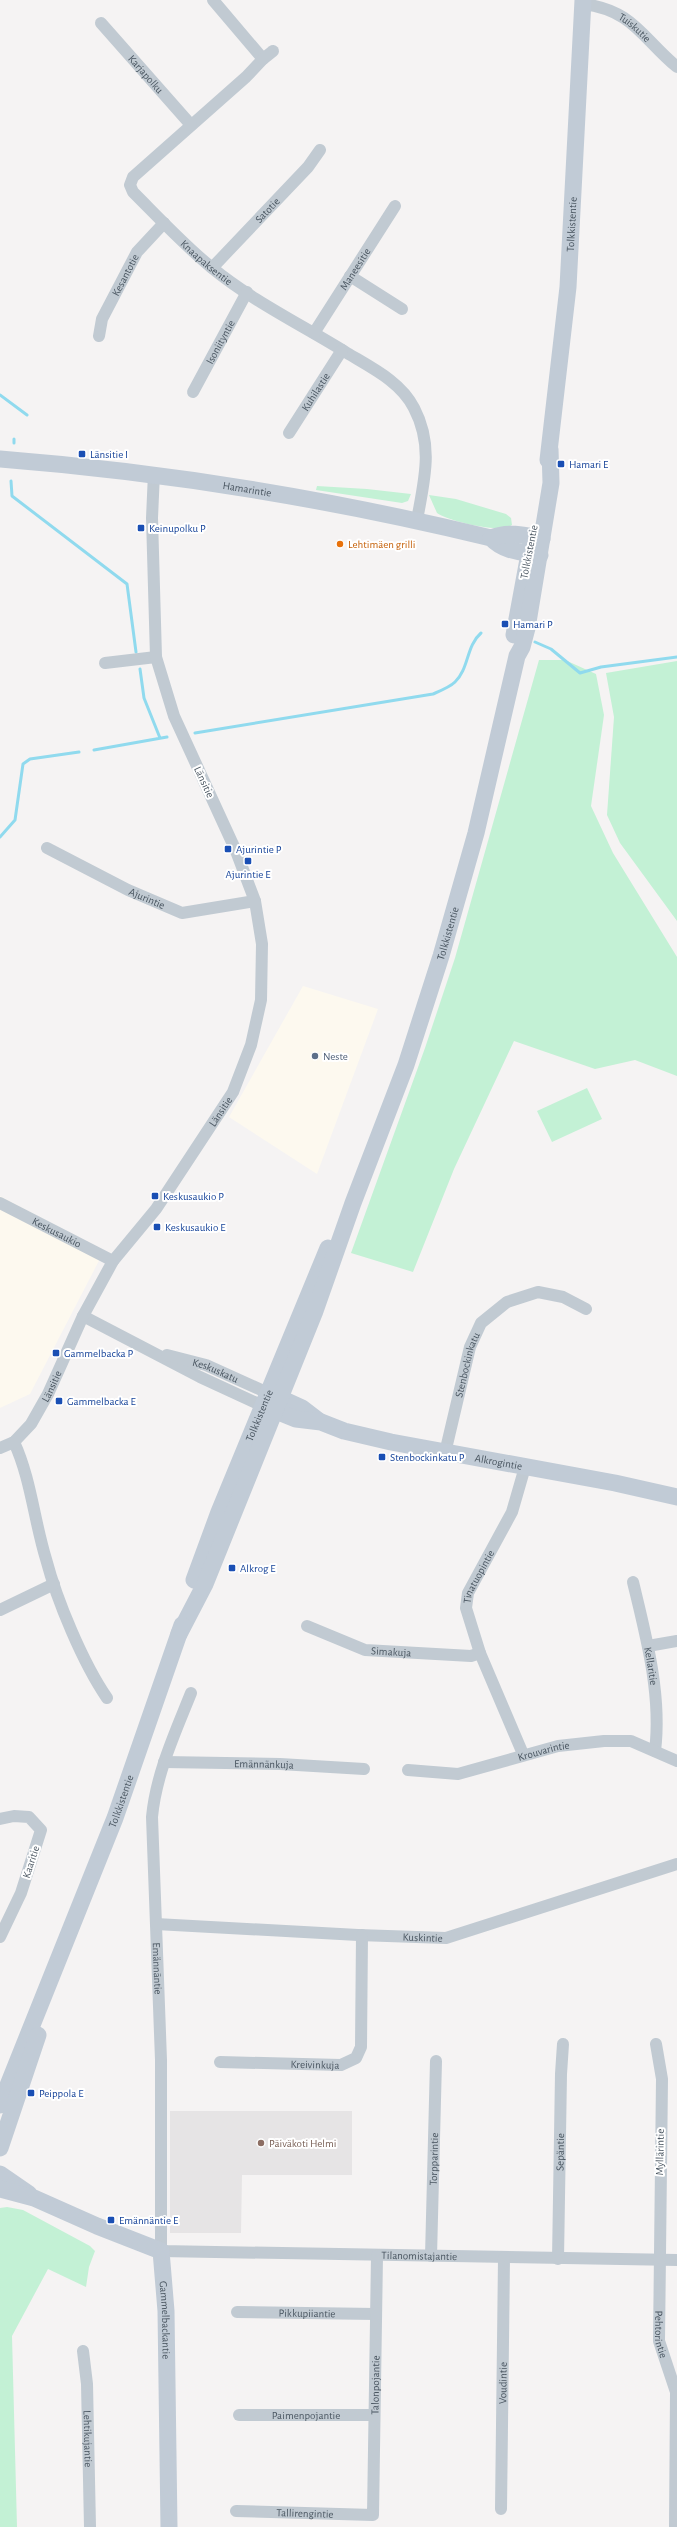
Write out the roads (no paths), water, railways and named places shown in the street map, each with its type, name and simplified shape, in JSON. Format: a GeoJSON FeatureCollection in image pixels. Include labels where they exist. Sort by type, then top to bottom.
{"type":"FeatureCollection","features":[{"type":"Feature","properties":{"kind":"street"},"geometry":{"type":"LineString","coordinates":[[213,0],[263,59]]}},
{"type":"Feature","properties":{"kind":"street","name":"Tuiskutie"},"geometry":{"type":"LineString","coordinates":[[583,2],[603,6],[622,16],[642,30],[677,67]]}},
{"type":"Feature","properties":{"kind":"street","name":"Tolkkistentie"},"geometry":{"type":"LineString","coordinates":[[0,2105],[30,2028],[58,1966],[115,1818],[179,1634],[194,1581],[217,1519],[318,1304],[353,1203],[406,1065],[441,956],[476,833],[517,656],[513,645],[514,636],[536,546],[550,449],[568,287],[583,2]]}},
{"type":"Feature","properties":{"kind":"street","name":"Karjapolku"},"geometry":{"type":"LineString","coordinates":[[101,23],[191,125]]}},
{"type":"Feature","properties":{"kind":"street","name":"Knaapaksentie"},"geometry":{"type":"LineString","coordinates":[[273,51],[133,177],[130,185],[133,192],[212,268],[247,292],[342,350],[400,388],[408,396],[420,419],[427,447],[427,463],[417,520]]}},
{"type":"Feature","properties":{"kind":"street","name":"Satotie"},"geometry":{"type":"LineString","coordinates":[[212,268],[308,167],[320,150]]}},
{"type":"Feature","properties":{"kind":"street","name":"Maneesitie"},"geometry":{"type":"LineString","coordinates":[[314,333],[395,206]]}},
{"type":"Feature","properties":{"kind":"street","name":"Kesantotie"},"geometry":{"type":"LineString","coordinates":[[99,336],[102,319],[131,262],[137,252],[164,223]]}},
{"type":"Feature","properties":{"kind":"street"},"geometry":{"type":"LineString","coordinates":[[350,276],[402,309]]}},
{"type":"Feature","properties":{"kind":"street","name":"Isoniityntie"},"geometry":{"type":"LineString","coordinates":[[194,392],[247,292]]}},
{"type":"Feature","properties":{"kind":"street","name":"Kuhilastie"},"geometry":{"type":"LineString","coordinates":[[289,433],[342,350]]}},
{"type":"Feature","properties":{"kind":"street","name":"Hamarintie"},"geometry":{"type":"LineString","coordinates":[[0,459],[154,473],[306,498],[417,520],[491,538],[503,533],[536,546]]}},
{"type":"Feature","properties":{"kind":"street","name":"Länsitie"},"geometry":{"type":"LineString","coordinates":[[14,1442],[31,1424],[42,1406],[83,1316],[113,1262],[156,1209],[233,1092],[251,1045],[261,1000],[262,944],[255,901],[236,851],[174,716],[156,657],[152,518],[154,473]]}},
{"type":"Feature","properties":{"kind":"street"},"geometry":{"type":"LineString","coordinates":[[104,663],[156,657]]}},
{"type":"Feature","properties":{"kind":"street","name":"Ajurintie"},"geometry":{"type":"LineString","coordinates":[[47,848],[128,890],[182,913],[255,901]]}},
{"type":"Feature","properties":{"kind":"street","name":"Keskusaukio"},"geometry":{"type":"LineString","coordinates":[[0,1203],[113,1262]]}},
{"type":"Feature","properties":{"kind":"street","name":"Stenbockinkatu"},"geometry":{"type":"LineString","coordinates":[[445,1453],[470,1347],[481,1323],[508,1302],[538,1292],[563,1296],[586,1309]]}},
{"type":"Feature","properties":{"kind":"street","name":"Keskuskatu"},"geometry":{"type":"LineString","coordinates":[[83,1316],[160,1354],[187,1358],[206,1365],[272,1402]]}},
{"type":"Feature","properties":{"kind":"street","name":"Alkrogintie"},"geometry":{"type":"LineString","coordinates":[[272,1402],[302,1408],[321,1422],[344,1431],[445,1453],[615,1483],[677,1498]]}},
{"type":"Feature","properties":{"kind":"street"},"geometry":{"type":"LineString","coordinates":[[0,1448],[14,1442],[25,1469],[45,1559],[54,1584],[93,1678],[107,1698]]}},
{"type":"Feature","properties":{"kind":"street","name":"Tinatuopintie"},"geometry":{"type":"LineString","coordinates":[[523,1754],[480,1653],[468,1618],[466,1601],[512,1512],[525,1467]]}},
{"type":"Feature","properties":{"kind":"street","name":"Kellaritie"},"geometry":{"type":"LineString","coordinates":[[633,1582],[648,1646],[658,1726],[655,1751]]}},
{"type":"Feature","properties":{"kind":"street"},"geometry":{"type":"LineString","coordinates":[[0,1610],[54,1584]]}},
{"type":"Feature","properties":{"kind":"street","name":"Simakuja"},"geometry":{"type":"LineString","coordinates":[[307,1626],[365,1650],[471,1656],[480,1653]]}},
{"type":"Feature","properties":{"kind":"street"},"geometry":{"type":"LineString","coordinates":[[648,1646],[677,1641]]}},
{"type":"Feature","properties":{"kind":"street","name":"Emännäntie"},"geometry":{"type":"LineString","coordinates":[[161,2251],[161,2060],[152,1817],[154,1800],[164,1762],[191,1693]]}},
{"type":"Feature","properties":{"kind":"street","name":"Krouvarintie"},"geometry":{"type":"LineString","coordinates":[[408,1770],[458,1774],[523,1754],[574,1743],[619,1741],[631,1742],[677,1761]]}},
{"type":"Feature","properties":{"kind":"street","name":"Emännänkuja"},"geometry":{"type":"LineString","coordinates":[[164,1762],[280,1764],[364,1769]]}},
{"type":"Feature","properties":{"kind":"street","name":"Kaaritie"},"geometry":{"type":"LineString","coordinates":[[0,1819],[14,1816],[29,1817],[40,1830],[21,1893],[0,1937]]}},
{"type":"Feature","properties":{"kind":"street","name":"Kuskintie"},"geometry":{"type":"LineString","coordinates":[[156,1924],[446,1938],[677,1864]]}},
{"type":"Feature","properties":{"kind":"street","name":"Kreivinkuja"},"geometry":{"type":"LineString","coordinates":[[220,2062],[340,2065],[356,2058],[361,2047],[362,1935]]}},
{"type":"Feature","properties":{"kind":"street","name":"Tolkkistentie"},"geometry":{"type":"LineString","coordinates":[[0,2148],[40,2031],[58,1966]]}},
{"type":"Feature","properties":{"kind":"street","name":"Sepäntie"},"geometry":{"type":"LineString","coordinates":[[558,2259],[560,2074],[563,2044]]}},
{"type":"Feature","properties":{"kind":"street","name":"Myllärintie"},"geometry":{"type":"LineString","coordinates":[[656,2044],[662,2079],[658,2260]]}},
{"type":"Feature","properties":{"kind":"street","name":"Torpparintie"},"geometry":{"type":"LineString","coordinates":[[431,2256],[436,2061]]}},
{"type":"Feature","properties":{"kind":"street"},"geometry":{"type":"LineString","coordinates":[[0,2174],[34,2198]]}},
{"type":"Feature","properties":{"kind":"street"},"geometry":{"type":"LineString","coordinates":[[0,2189],[34,2198],[97,2226],[161,2251]]}},
{"type":"Feature","properties":{"kind":"street","name":"Tilanomistajantie"},"geometry":{"type":"LineString","coordinates":[[161,2251],[377,2256],[677,2260]]}},
{"type":"Feature","properties":{"kind":"street","name":"Gammelbackantie"},"geometry":{"type":"LineString","coordinates":[[161,2251],[166,2311],[169,2527]]}},
{"type":"Feature","properties":{"kind":"street","name":"Talonpojantie"},"geometry":{"type":"LineString","coordinates":[[374,2515],[377,2256]]}},
{"type":"Feature","properties":{"kind":"street","name":"Voudintie"},"geometry":{"type":"LineString","coordinates":[[501,2509],[504,2258]]}},
{"type":"Feature","properties":{"kind":"street","name":"Pehtorintie"},"geometry":{"type":"LineString","coordinates":[[658,2260],[659,2341],[676,2392],[675,2526]]}},
{"type":"Feature","properties":{"kind":"street","name":"Pikkupiiantie"},"geometry":{"type":"LineString","coordinates":[[237,2312],[376,2314]]}},
{"type":"Feature","properties":{"kind":"street","name":"Lehtikujantie"},"geometry":{"type":"LineString","coordinates":[[83,2351],[87,2384],[90,2527]]}},
{"type":"Feature","properties":{"kind":"street","name":"Paimenpojantie"},"geometry":{"type":"LineString","coordinates":[[239,2415],[374,2415]]}},
{"type":"Feature","properties":{"kind":"street","name":"Tallirengintie"},"geometry":{"type":"LineString","coordinates":[[236,2511],[374,2515]]}},
{"type":"Feature","properties":{"kind":"waterway"},"geometry":{"type":"LineString","coordinates":[[0,395],[27,415]]}},
{"type":"Feature","properties":{"kind":"waterway"},"geometry":{"type":"LineString","coordinates":[[11,481],[12,496],[127,584],[136,652]]}},
{"type":"Feature","properties":{"kind":"waterway"},"geometry":{"type":"LineString","coordinates":[[195,733],[433,694],[450,686],[460,677],[473,644],[481,633]]}},
{"type":"Feature","properties":{"kind":"waterway"},"geometry":{"type":"LineString","coordinates":[[535,642],[551,649],[580,673],[601,667],[677,657]]}},
{"type":"Feature","properties":{"kind":"waterway"},"geometry":{"type":"LineString","coordinates":[[140,669],[144,698],[160,738]]}},
{"type":"Feature","properties":{"kind":"waterway"},"geometry":{"type":"LineString","coordinates":[[94,750],[167,737]]}},
{"type":"Feature","properties":{"kind":"waterway"},"geometry":{"type":"LineString","coordinates":[[0,837],[15,820],[23,764],[30,759],[79,752]]}},
{"type":"Feature","properties":{"kind":"place","name":"Länsitie I"},"geometry":{"type":"Point","coordinates":[82,454]}},
{"type":"Feature","properties":{"kind":"place","name":"Hamari E"},"geometry":{"type":"Point","coordinates":[561,464]}},
{"type":"Feature","properties":{"kind":"place","name":"Keinupolku P"},"geometry":{"type":"Point","coordinates":[141,528]}},
{"type":"Feature","properties":{"kind":"place","name":"Lehtimäen grilli"},"geometry":{"type":"Point","coordinates":[340,544]}},
{"type":"Feature","properties":{"kind":"place","name":"Hamari P"},"geometry":{"type":"Point","coordinates":[505,624]}},
{"type":"Feature","properties":{"kind":"place","name":"Ajurintie P"},"geometry":{"type":"Point","coordinates":[228,849]}},
{"type":"Feature","properties":{"kind":"place","name":"Ajurintie E"},"geometry":{"type":"Point","coordinates":[248,861]}},
{"type":"Feature","properties":{"kind":"place","name":"Neste"},"geometry":{"type":"Point","coordinates":[315,1056]}},
{"type":"Feature","properties":{"kind":"place","name":"Keskusaukio P"},"geometry":{"type":"Point","coordinates":[155,1196]}},
{"type":"Feature","properties":{"kind":"place","name":"Keskusaukio E"},"geometry":{"type":"Point","coordinates":[157,1227]}},
{"type":"Feature","properties":{"kind":"place","name":"Gammelbacka P"},"geometry":{"type":"Point","coordinates":[56,1353]}},
{"type":"Feature","properties":{"kind":"place","name":"Gammelbacka E"},"geometry":{"type":"Point","coordinates":[59,1401]}},
{"type":"Feature","properties":{"kind":"place","name":"Stenbockinkatu P"},"geometry":{"type":"Point","coordinates":[382,1457]}},
{"type":"Feature","properties":{"kind":"place","name":"Alkrog E"},"geometry":{"type":"Point","coordinates":[232,1568]}},
{"type":"Feature","properties":{"kind":"place","name":"Peippola E"},"geometry":{"type":"Point","coordinates":[31,2093]}},
{"type":"Feature","properties":{"kind":"place","name":"Päiväkoti Helmi"},"geometry":{"type":"Point","coordinates":[261,2143]}},
{"type":"Feature","properties":{"kind":"place","name":"Emännäntie E"},"geometry":{"type":"Point","coordinates":[111,2220]}}]}
